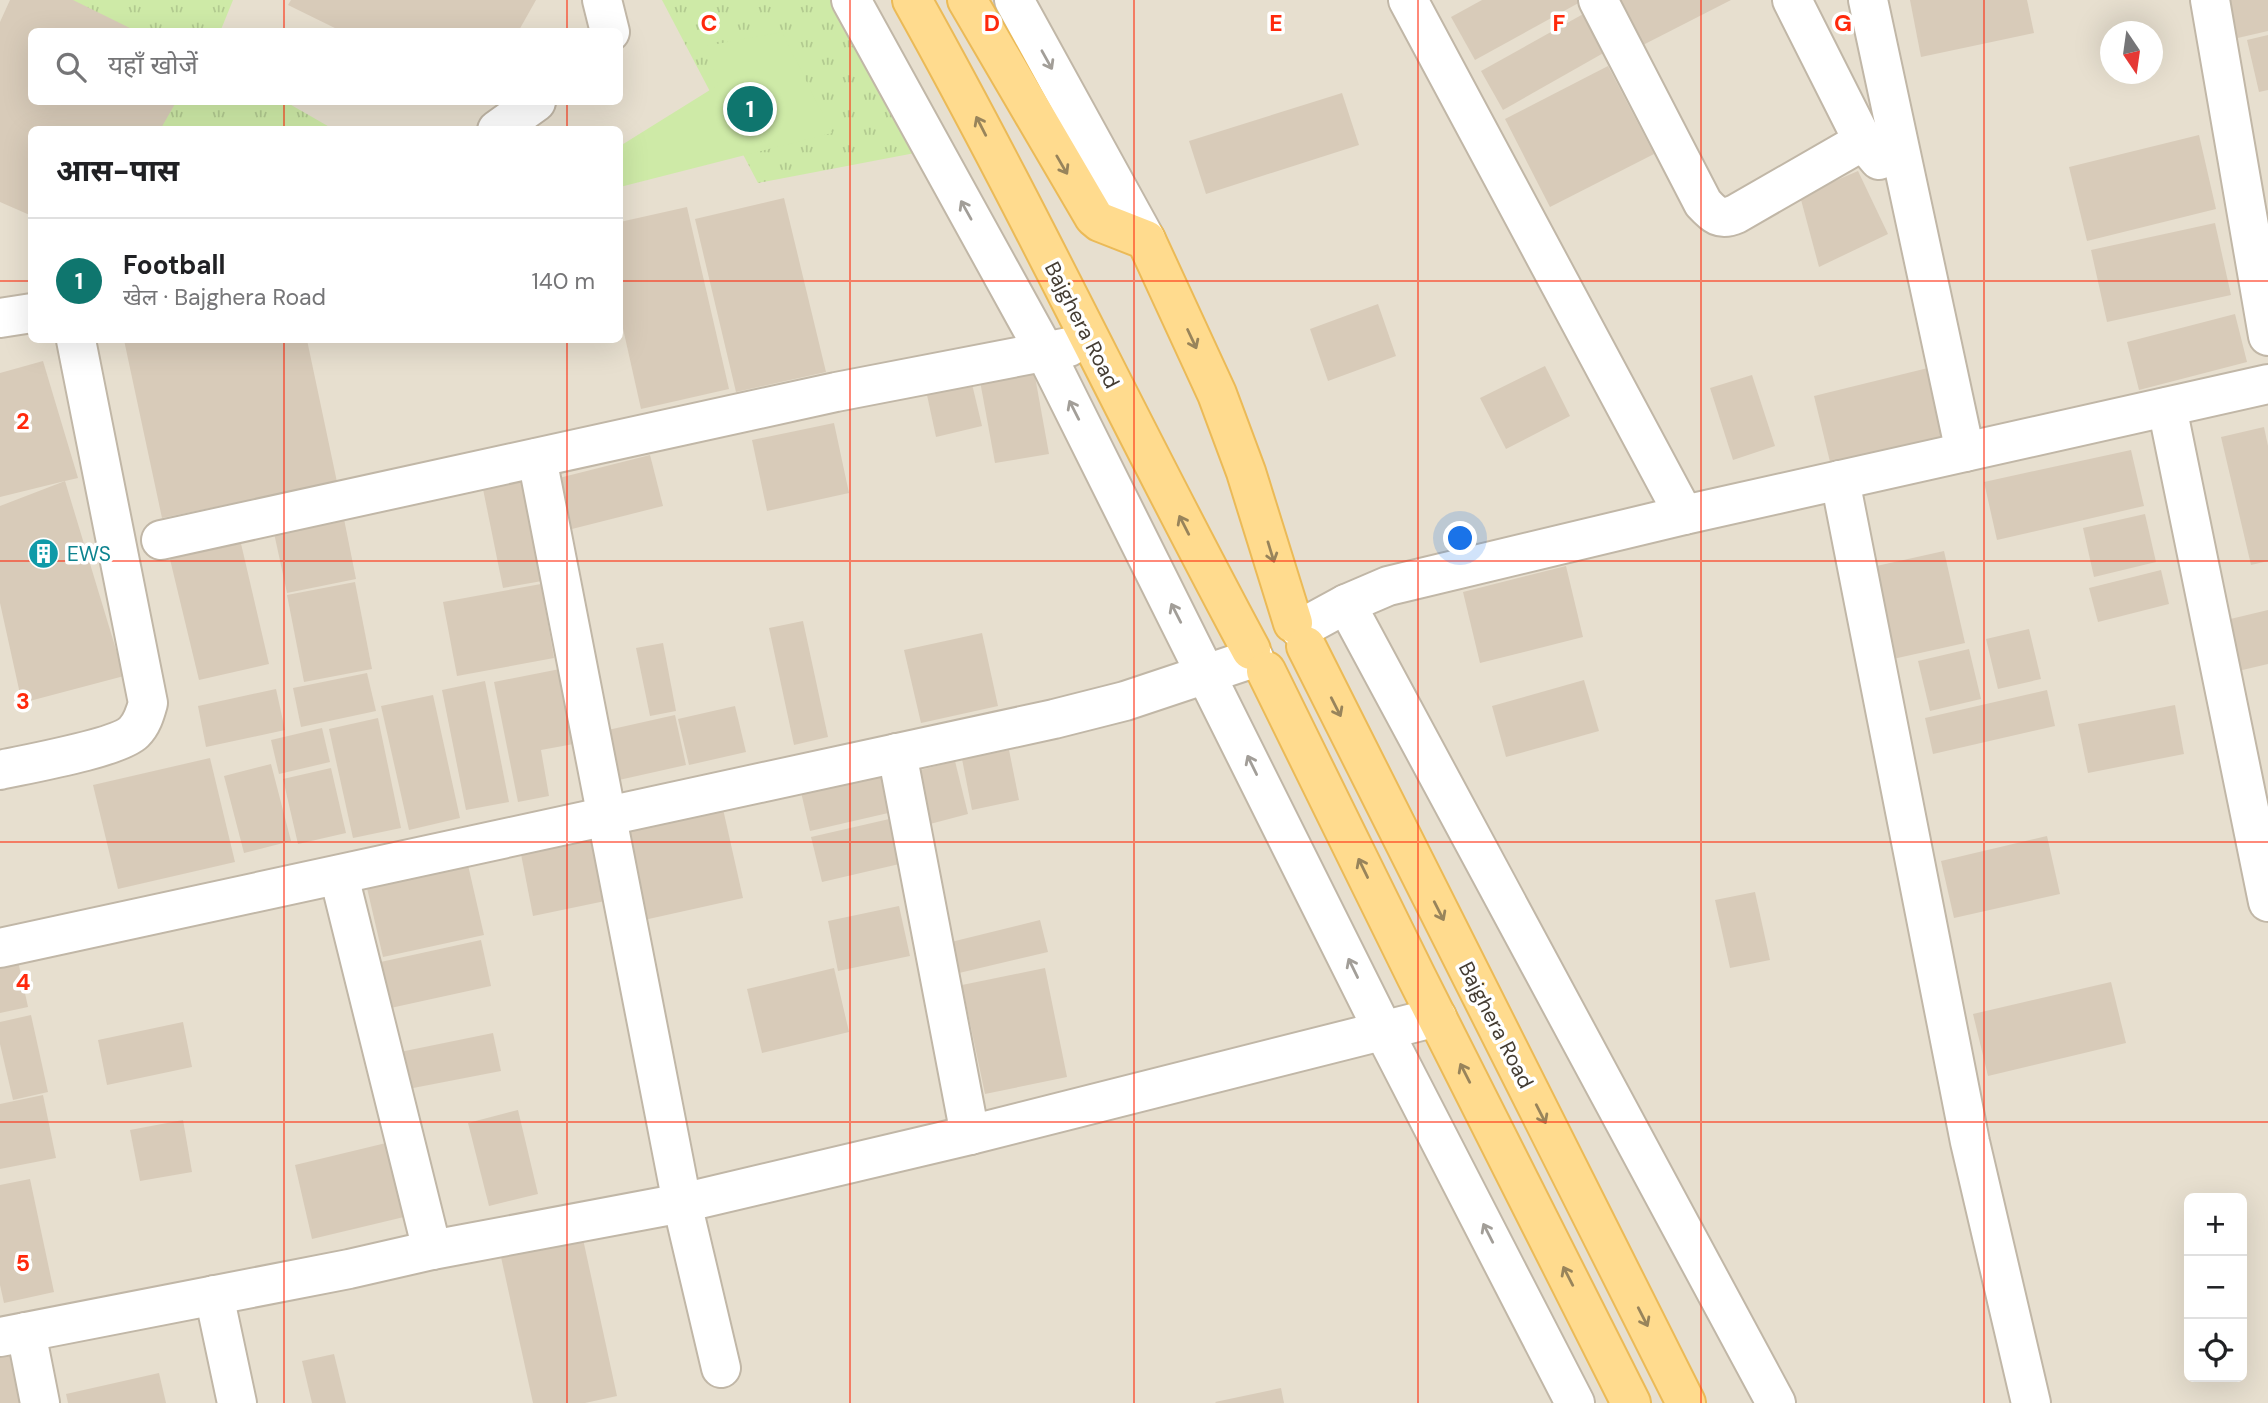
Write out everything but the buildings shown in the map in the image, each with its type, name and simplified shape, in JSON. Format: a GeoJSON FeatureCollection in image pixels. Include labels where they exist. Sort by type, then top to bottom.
{"type":"FeatureCollection","features":[{"type":"Feature","properties":{"kind":"main road","name":"Bajghera Road"},"geometry":{"type":"LineString","coordinates":[[912,0],[962,89],[1197,549],[1257,660],[1631,1403]]}},
{"type":"Feature","properties":{"kind":"main road"},"geometry":{"type":"LineString","coordinates":[[967,0],[1094,217],[1100,222],[1146,240]]}},
{"type":"Feature","properties":{"kind":"main road","name":"Bajghera Road"},"geometry":{"type":"LineString","coordinates":[[1146,240],[1217,394],[1246,472],[1299,633],[1686,1403]]}},
{"type":"Feature","properties":{"kind":"main road"},"geometry":{"type":"LineString","coordinates":[[1257,660],[1254,632],[1260,626],[1276,619],[1299,633]]}},
{"type":"Feature","properties":{"kind":"street"},"geometry":{"type":"LineString","coordinates":[[602,0],[609,28]]}},
{"type":"Feature","properties":{"kind":"street"},"geometry":{"type":"LineString","coordinates":[[851,0],[1045,352],[1383,1030],[1575,1403]]}},
{"type":"Feature","properties":{"kind":"street"},"geometry":{"type":"LineString","coordinates":[[1014,0],[1146,240]]}},
{"type":"Feature","properties":{"kind":"street"},"geometry":{"type":"LineString","coordinates":[[1408,0],[1684,515]]}},
{"type":"Feature","properties":{"kind":"street"},"geometry":{"type":"LineString","coordinates":[[1598,0],[1703,204],[1716,216],[1727,218],[1736,214],[1863,141]]}},
{"type":"Feature","properties":{"kind":"street"},"geometry":{"type":"LineString","coordinates":[[1792,0],[1863,141],[1908,188]]}},
{"type":"Feature","properties":{"kind":"street"},"geometry":{"type":"LineString","coordinates":[[1868,0],[1965,452]]}},
{"type":"Feature","properties":{"kind":"street"},"geometry":{"type":"LineString","coordinates":[[2210,0],[2268,336]]}},
{"type":"Feature","properties":{"kind":"street"},"geometry":{"type":"LineString","coordinates":[[503,126],[532,105]]}},
{"type":"Feature","properties":{"kind":"street"},"geometry":{"type":"LineString","coordinates":[[0,318],[28,314]]}},
{"type":"Feature","properties":{"kind":"street"},"geometry":{"type":"LineString","coordinates":[[0,770],[113,744],[132,734],[144,719],[148,703],[77,343]]}},
{"type":"Feature","properties":{"kind":"street"},"geometry":{"type":"LineString","coordinates":[[161,540],[836,392],[1092,343]]}},
{"type":"Feature","properties":{"kind":"street"},"geometry":{"type":"LineString","coordinates":[[1299,633],[1346,604],[1388,586],[1684,515],[2268,384]]}},
{"type":"Feature","properties":{"kind":"street"},"geometry":{"type":"LineString","coordinates":[[2167,407],[2268,902]]}},
{"type":"Feature","properties":{"kind":"street"},"geometry":{"type":"LineString","coordinates":[[537,458],[682,1203],[721,1368]]}},
{"type":"Feature","properties":{"kind":"street"},"geometry":{"type":"LineString","coordinates":[[1840,480],[1970,1142],[2031,1403]]}},
{"type":"Feature","properties":{"kind":"street"},"geometry":{"type":"LineString","coordinates":[[1346,604],[1776,1403]]}},
{"type":"Feature","properties":{"kind":"street"},"geometry":{"type":"LineString","coordinates":[[0,948],[1054,719],[1125,701],[1257,660]]}},
{"type":"Feature","properties":{"kind":"street"},"geometry":{"type":"LineString","coordinates":[[897,753],[970,1136]]}},
{"type":"Feature","properties":{"kind":"street"},"geometry":{"type":"LineString","coordinates":[[340,876],[432,1250]]}},
{"type":"Feature","properties":{"kind":"street"},"geometry":{"type":"LineString","coordinates":[[40,1403],[13,1334],[682,1203],[970,1136],[1437,1017]]}},
{"type":"Feature","properties":{"kind":"street"},"geometry":{"type":"LineString","coordinates":[[215,1296],[237,1403]]}},
{"type":"Feature","properties":{"kind":"shaded area"},"geometry":{"type":"Polygon","coordinates":[[[0,0],[2268,0],[2268,1403],[0,1403],[0,0]]]}},
{"type":"Feature","properties":{"kind":"green space"},"geometry":{"type":"Polygon","coordinates":[[[18,0],[233,0],[222,28],[77,28],[18,0]]]}},
{"type":"Feature","properties":{"kind":"green space"},"geometry":{"type":"Polygon","coordinates":[[[662,0],[831,0],[915,153],[758,183],[662,0]]]}},
{"type":"Feature","properties":{"kind":"green space"},"geometry":{"type":"Polygon","coordinates":[[[782,32],[832,133],[623,186],[623,144],[718,85],[706,46],[782,32]]]}},
{"type":"Feature","properties":{"kind":"green space"},"geometry":{"type":"Polygon","coordinates":[[[155,105],[291,105],[328,126],[145,126],[155,105]]]}},
{"type":"Feature","properties":{"kind":"place","name":"Football"},"geometry":{"type":"Point","coordinates":[750,109]}},
{"type":"Feature","properties":{"kind":"place","name":"EWS"},"geometry":{"type":"Point","coordinates":[44,554]}}]}
